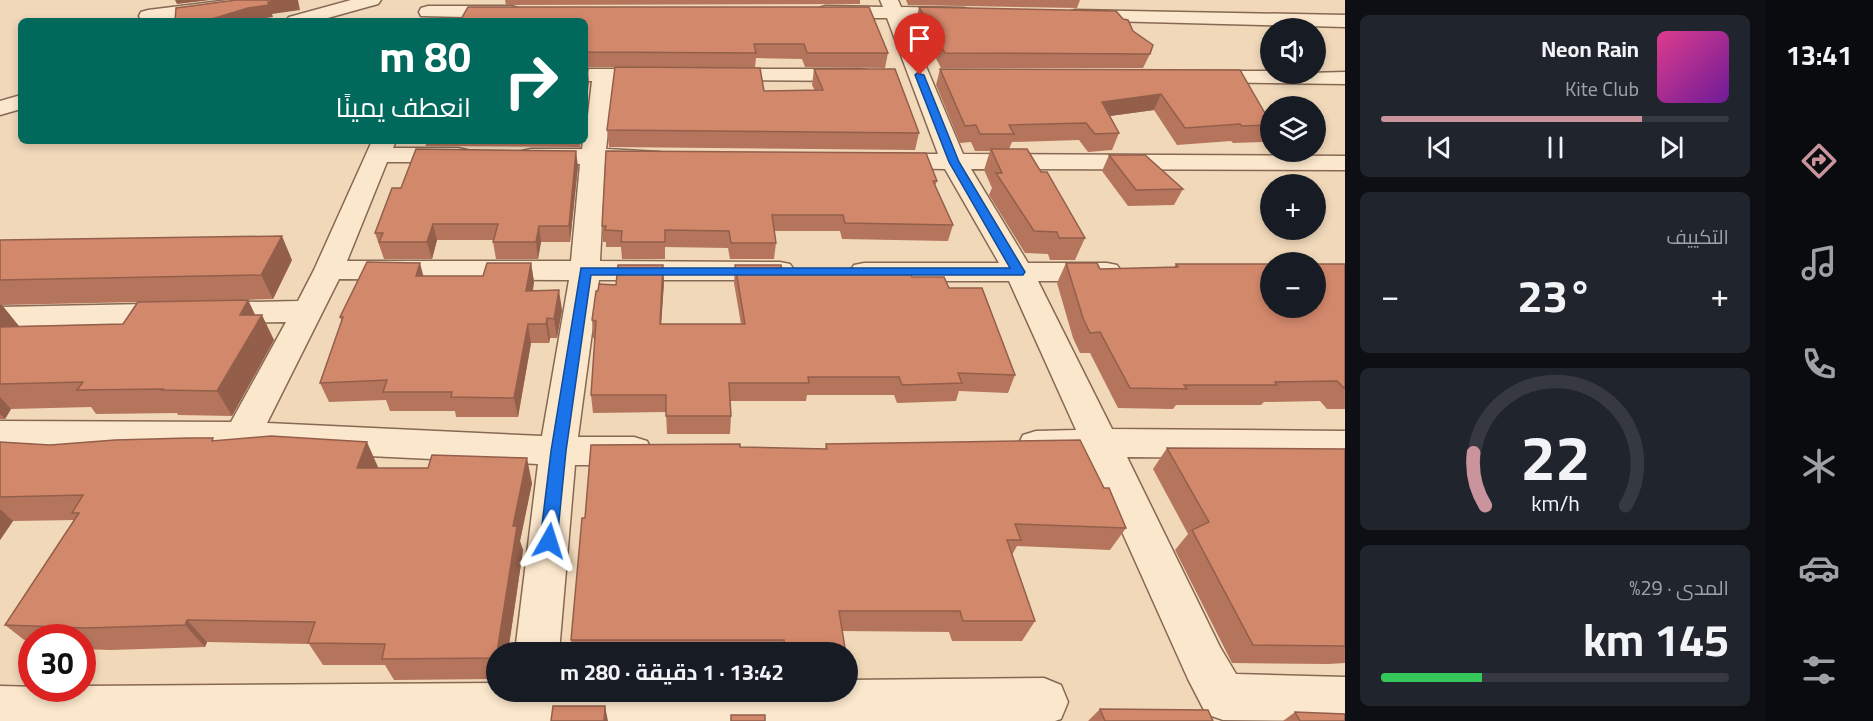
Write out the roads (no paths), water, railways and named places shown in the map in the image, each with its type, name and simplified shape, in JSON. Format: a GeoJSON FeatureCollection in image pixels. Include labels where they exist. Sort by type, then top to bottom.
{"type":"FeatureCollection","features":[{"type":"Feature","properties":{"kind":"street"},"geometry":{"type":"LineString","coordinates":[[149,12],[272,0]]}},
{"type":"Feature","properties":{"kind":"street"},"geometry":{"type":"LineString","coordinates":[[307,18],[372,0]]}},
{"type":"Feature","properties":{"kind":"street"},"geometry":{"type":"LineString","coordinates":[[811,12],[891,6],[977,14]]}},
{"type":"Feature","properties":{"kind":"street"},"geometry":{"type":"LineString","coordinates":[[891,6],[911,75],[954,162],[1019,272],[1204,663],[1229,709],[1345,700]]}},
{"type":"Feature","properties":{"kind":"street"},"geometry":{"type":"LineString","coordinates":[[427,11],[524,12]]}},
{"type":"Feature","properties":{"kind":"street"},"geometry":{"type":"LineString","coordinates":[[1060,16],[1345,21]]}},
{"type":"Feature","properties":{"kind":"street"},"geometry":{"type":"LineString","coordinates":[[538,642],[558,451],[585,271],[593,156],[594,75],[674,75]]}},
{"type":"Feature","properties":{"kind":"street"},"geometry":{"type":"LineString","coordinates":[[697,75],[911,75]]}},
{"type":"Feature","properties":{"kind":"street"},"geometry":{"type":"LineString","coordinates":[[1180,77],[1345,78]]}},
{"type":"Feature","properties":{"kind":"street"},"geometry":{"type":"LineString","coordinates":[[0,99],[18,94]]}},
{"type":"Feature","properties":{"kind":"street"},"geometry":{"type":"LineString","coordinates":[[0,108],[18,103]]}},
{"type":"Feature","properties":{"kind":"street"},"geometry":{"type":"LineString","coordinates":[[242,436],[329,270],[381,148],[497,156],[674,157]]}},
{"type":"Feature","properties":{"kind":"street"},"geometry":{"type":"LineString","coordinates":[[861,160],[1345,163]]}},
{"type":"Feature","properties":{"kind":"street"},"geometry":{"type":"LineString","coordinates":[[329,270],[1139,272]]}},
{"type":"Feature","properties":{"kind":"street"},"geometry":{"type":"LineString","coordinates":[[0,317],[307,311]]}},
{"type":"Feature","properties":{"kind":"street"},"geometry":{"type":"LineString","coordinates":[[0,435],[242,436],[558,451],[664,451]]}},
{"type":"Feature","properties":{"kind":"street"},"geometry":{"type":"LineString","coordinates":[[1000,447],[1101,443],[1345,445]]}},
{"type":"Feature","properties":{"kind":"street"},"geometry":{"type":"LineString","coordinates":[[0,710],[1044,702]]}}]}
